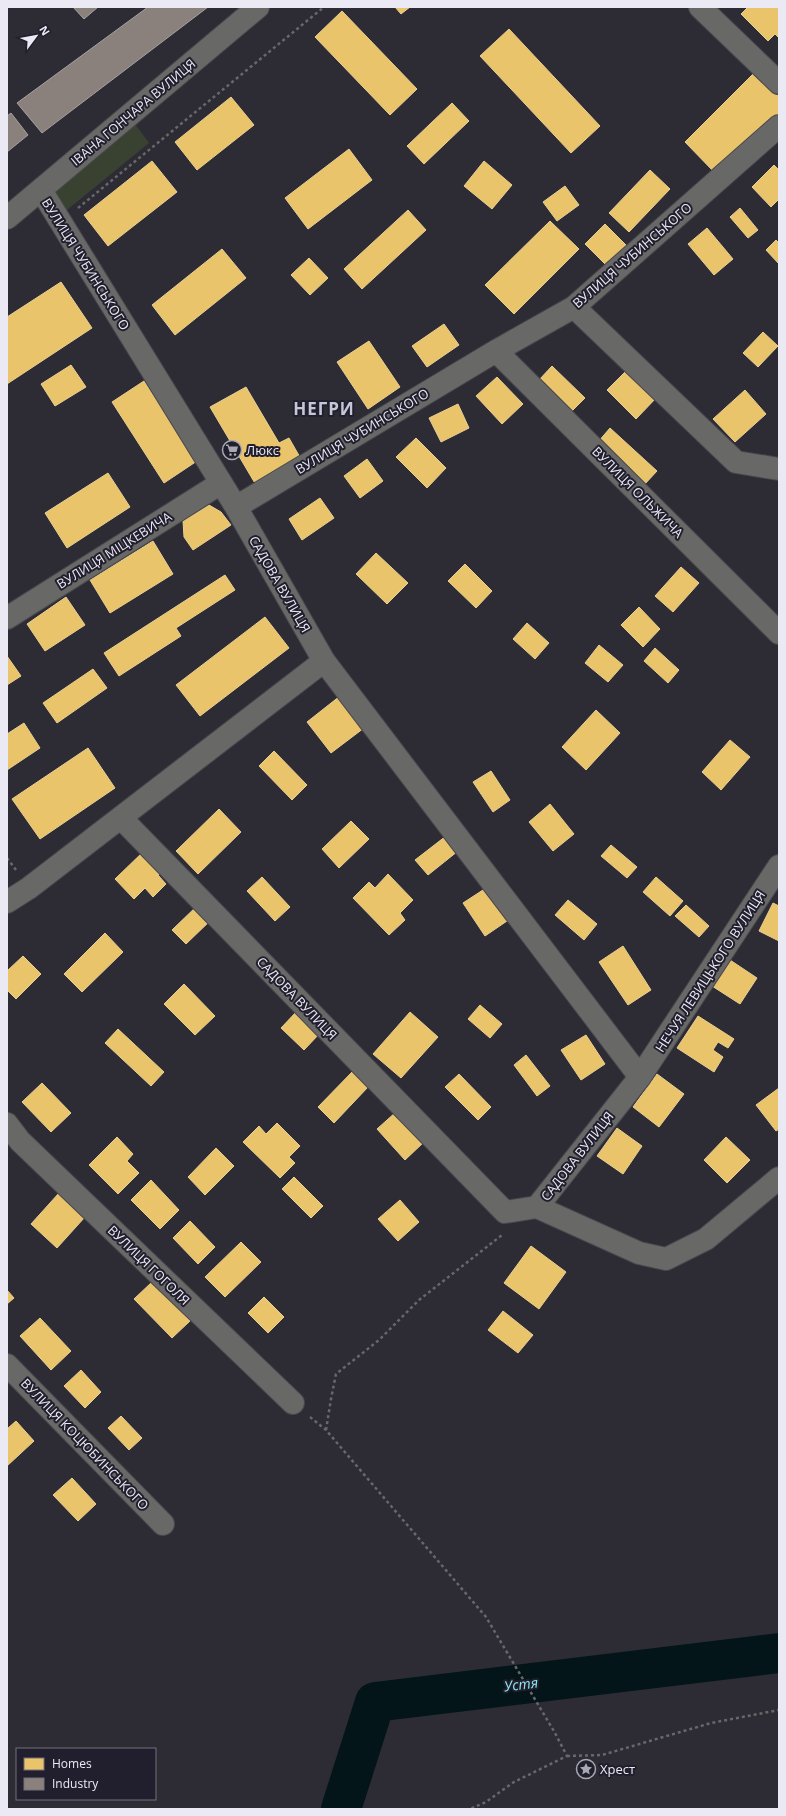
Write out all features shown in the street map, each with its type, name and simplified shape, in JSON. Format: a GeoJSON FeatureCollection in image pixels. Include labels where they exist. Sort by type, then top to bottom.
{"type":"FeatureCollection","features":[{"type":"Feature","properties":{"kind":"street","name":"ІВАНА ГОНЧАРА ВУЛИЦЯ"},"geometry":{"type":"LineString","coordinates":[[7,218],[258,7]]}},
{"type":"Feature","properties":{"kind":"street"},"geometry":{"type":"LineString","coordinates":[[700,7],[779,82]]}},
{"type":"Feature","properties":{"kind":"street","name":"ВУЛИЦЯ ЧУБИНСЬКОГО"},"geometry":{"type":"LineString","coordinates":[[41,190],[236,507],[496,351],[574,307],[779,126]]}},
{"type":"Feature","properties":{"kind":"street"},"geometry":{"type":"LineString","coordinates":[[574,307],[736,462],[779,469]]}},
{"type":"Feature","properties":{"kind":"street","name":"ВУЛИЦЯ ОЛЬЖИЧА"},"geometry":{"type":"LineString","coordinates":[[496,351],[779,633]]}},
{"type":"Feature","properties":{"kind":"street","name":"ВУЛИЦЯ МІЦКЕВИЧА"},"geometry":{"type":"LineString","coordinates":[[7,618],[221,483]]}},
{"type":"Feature","properties":{"kind":"street","name":"САДОВА ВУЛИЦЯ"},"geometry":{"type":"LineString","coordinates":[[121,818],[505,1212],[537,1207],[640,1077],[324,661],[236,507]]}},
{"type":"Feature","properties":{"kind":"street"},"geometry":{"type":"LineString","coordinates":[[7,902],[30,888],[324,661]]}},
{"type":"Feature","properties":{"kind":"street","name":"НЕЧУЯ ЛЕВИЦЬКОГО ВУЛИЦЯ"},"geometry":{"type":"LineString","coordinates":[[640,1077],[779,866]]}},
{"type":"Feature","properties":{"kind":"street","name":"ВУЛИЦЯ ГОГОЛЯ"},"geometry":{"type":"LineString","coordinates":[[7,1124],[20,1141],[293,1403]]}},
{"type":"Feature","properties":{"kind":"street"},"geometry":{"type":"LineString","coordinates":[[537,1207],[639,1253],[666,1259],[706,1239],[779,1178]]}},
{"type":"Feature","properties":{"kind":"street","name":"ВУЛИЦЯ КОЦЮБИНСЬКОГО"},"geometry":{"type":"LineString","coordinates":[[7,1365],[163,1524]]}},
{"type":"Feature","properties":{"kind":"path"},"geometry":{"type":"LineString","coordinates":[[60,222],[324,7]]}},
{"type":"Feature","properties":{"kind":"path"},"geometry":{"type":"LineString","coordinates":[[326,1430],[330,1399],[336,1374],[380,1340],[419,1300],[506,1232]]}},
{"type":"Feature","properties":{"kind":"path"},"geometry":{"type":"LineString","coordinates":[[293,1403],[326,1430],[486,1617],[555,1733],[567,1756]]}},
{"type":"Feature","properties":{"kind":"path"},"geometry":{"type":"LineString","coordinates":[[470,1809],[486,1802],[514,1782],[567,1756],[602,1755],[711,1723],[779,1710]]}},
{"type":"Feature","properties":{"kind":"green space"},"geometry":{"type":"Polygon","coordinates":[[[132,120],[149,143],[62,214],[48,191],[132,120]]]}},
{"type":"Feature","properties":{"kind":"building: Homes"},"geometry":{"type":"Polygon","coordinates":[[[395,7],[410,7],[401,14],[395,7]]]}},
{"type":"Feature","properties":{"kind":"building: Homes"},"geometry":{"type":"Polygon","coordinates":[[[748,7],[779,7],[779,38],[775,34],[768,41],[741,14],[748,7]]]}},
{"type":"Feature","properties":{"kind":"building: Homes"},"geometry":{"type":"Polygon","coordinates":[[[342,11],[417,89],[390,115],[315,37],[342,11]]]}},
{"type":"Feature","properties":{"kind":"building: Homes"},"geometry":{"type":"Polygon","coordinates":[[[509,29],[600,126],[571,153],[480,56],[509,29]]]}},
{"type":"Feature","properties":{"kind":"building: Homes"},"geometry":{"type":"Polygon","coordinates":[[[758,69],[779,91],[779,113],[716,174],[685,142],[758,69]]]}},
{"type":"Feature","properties":{"kind":"building: Homes"},"geometry":{"type":"Polygon","coordinates":[[[231,97],[254,125],[197,170],[175,142],[231,97]]]}},
{"type":"Feature","properties":{"kind":"building: Homes"},"geometry":{"type":"Polygon","coordinates":[[[452,103],[469,121],[424,164],[407,146],[452,103]]]}},
{"type":"Feature","properties":{"kind":"building: Homes"},"geometry":{"type":"Polygon","coordinates":[[[349,149],[372,180],[308,229],[285,198],[349,149]]]}},
{"type":"Feature","properties":{"kind":"building: Homes"},"geometry":{"type":"Polygon","coordinates":[[[152,161],[177,192],[108,246],[84,215],[152,161]]]}},
{"type":"Feature","properties":{"kind":"building: Homes"},"geometry":{"type":"Polygon","coordinates":[[[484,161],[512,185],[492,209],[464,186],[484,161]]]}},
{"type":"Feature","properties":{"kind":"building: Homes"},"geometry":{"type":"Polygon","coordinates":[[[774,165],[779,170],[779,199],[771,207],[752,187],[774,165]]]}},
{"type":"Feature","properties":{"kind":"building: Homes"},"geometry":{"type":"Polygon","coordinates":[[[650,170],[670,189],[629,232],[609,213],[650,170]]]}},
{"type":"Feature","properties":{"kind":"building: Homes"},"geometry":{"type":"Polygon","coordinates":[[[565,186],[579,205],[557,221],[543,202],[565,186]]]}},
{"type":"Feature","properties":{"kind":"building: Homes"},"geometry":{"type":"Polygon","coordinates":[[[740,208],[758,230],[748,238],[730,217],[740,208]]]}},
{"type":"Feature","properties":{"kind":"building: Homes"},"geometry":{"type":"Polygon","coordinates":[[[408,210],[426,230],[362,289],[344,269],[408,210]]]}},
{"type":"Feature","properties":{"kind":"building: Homes"},"geometry":{"type":"Polygon","coordinates":[[[550,221],[579,249],[514,314],[485,285],[550,221]]]}},
{"type":"Feature","properties":{"kind":"building: Homes"},"geometry":{"type":"Polygon","coordinates":[[[605,224],[626,245],[606,265],[585,244],[605,224]]]}},
{"type":"Feature","properties":{"kind":"building: Homes"},"geometry":{"type":"Polygon","coordinates":[[[707,228],[733,259],[714,275],[688,244],[707,228]]]}},
{"type":"Feature","properties":{"kind":"building: Homes"},"geometry":{"type":"Polygon","coordinates":[[[776,240],[779,243],[779,264],[766,250],[776,240]]]}},
{"type":"Feature","properties":{"kind":"building: Homes"},"geometry":{"type":"Polygon","coordinates":[[[222,249],[246,278],[175,335],[152,305],[222,249]]]}},
{"type":"Feature","properties":{"kind":"building: Homes"},"geometry":{"type":"Polygon","coordinates":[[[309,258],[328,278],[310,295],[291,275],[309,258]]]}},
{"type":"Feature","properties":{"kind":"building: Homes"},"geometry":{"type":"Polygon","coordinates":[[[61,282],[92,328],[7,384],[7,317],[61,282]]]}},
{"type":"Feature","properties":{"kind":"building: Homes"},"geometry":{"type":"Polygon","coordinates":[[[444,324],[459,345],[427,367],[412,346],[444,324]]]}},
{"type":"Feature","properties":{"kind":"building: Homes"},"geometry":{"type":"Polygon","coordinates":[[[763,332],[778,346],[758,367],[743,353],[763,332]]]}},
{"type":"Feature","properties":{"kind":"building: Homes"},"geometry":{"type":"Polygon","coordinates":[[[369,341],[400,387],[368,409],[337,362],[369,341]]]}},
{"type":"Feature","properties":{"kind":"building: Homes"},"geometry":{"type":"Polygon","coordinates":[[[71,365],[86,387],[55,406],[41,384],[71,365]]]}},
{"type":"Feature","properties":{"kind":"building: Homes"},"geometry":{"type":"Polygon","coordinates":[[[552,366],[585,398],[572,411],[539,380],[552,366]]]}},
{"type":"Feature","properties":{"kind":"building: Homes"},"geometry":{"type":"Polygon","coordinates":[[[629,368],[658,396],[636,419],[607,390],[629,368]]]}},
{"type":"Feature","properties":{"kind":"building: Homes"},"geometry":{"type":"Polygon","coordinates":[[[497,377],[523,404],[502,424],[476,396],[497,377]]]}},
{"type":"Feature","properties":{"kind":"building: Homes"},"geometry":{"type":"Polygon","coordinates":[[[144,381],[197,461],[164,483],[112,402],[144,381]]]}},
{"type":"Feature","properties":{"kind":"building: Homes"},"geometry":{"type":"Polygon","coordinates":[[[246,387],[279,443],[289,438],[301,459],[256,485],[210,407],[246,387]]]}},
{"type":"Feature","properties":{"kind":"building: Homes"},"geometry":{"type":"Polygon","coordinates":[[[745,390],[766,414],[735,442],[713,419],[745,390]]]}},
{"type":"Feature","properties":{"kind":"building: Homes"},"geometry":{"type":"Polygon","coordinates":[[[458,404],[469,428],[441,442],[429,418],[458,404]]]}},
{"type":"Feature","properties":{"kind":"building: Homes"},"geometry":{"type":"Polygon","coordinates":[[[610,428],[657,471],[644,485],[598,442],[610,428]]]}},
{"type":"Feature","properties":{"kind":"building: Homes"},"geometry":{"type":"Polygon","coordinates":[[[416,438],[446,468],[427,488],[396,457],[416,438]]]}},
{"type":"Feature","properties":{"kind":"building: Homes"},"geometry":{"type":"Polygon","coordinates":[[[367,459],[383,481],[360,498],[344,476],[367,459]]]}},
{"type":"Feature","properties":{"kind":"building: Homes"},"geometry":{"type":"Polygon","coordinates":[[[108,473],[130,507],[67,548],[45,513],[108,473]]]}},
{"type":"Feature","properties":{"kind":"building: Homes"},"geometry":{"type":"Polygon","coordinates":[[[320,498],[334,518],[302,540],[289,519],[320,498]]]}},
{"type":"Feature","properties":{"kind":"building: Homes"},"geometry":{"type":"Polygon","coordinates":[[[209,505],[221,512],[231,525],[193,550],[184,537],[183,521],[209,505]]]}},
{"type":"Feature","properties":{"kind":"building: Homes"},"geometry":{"type":"Polygon","coordinates":[[[153,541],[173,574],[110,613],[90,580],[153,541]]]}},
{"type":"Feature","properties":{"kind":"building: Homes"},"geometry":{"type":"Polygon","coordinates":[[[376,553],[408,583],[387,604],[356,574],[376,553]]]}},
{"type":"Feature","properties":{"kind":"building: Homes"},"geometry":{"type":"Polygon","coordinates":[[[465,564],[492,591],[476,608],[448,581],[465,564]]]}},
{"type":"Feature","properties":{"kind":"building: Homes"},"geometry":{"type":"Polygon","coordinates":[[[681,567],[699,583],[673,612],[655,596],[681,567]]]}},
{"type":"Feature","properties":{"kind":"building: Homes"},"geometry":{"type":"Polygon","coordinates":[[[225,575],[235,590],[176,628],[181,636],[119,676],[104,653],[225,575]]]}},
{"type":"Feature","properties":{"kind":"building: Homes"},"geometry":{"type":"Polygon","coordinates":[[[66,597],[85,625],[45,651],[27,624],[66,597]]]}},
{"type":"Feature","properties":{"kind":"building: Homes"},"geometry":{"type":"Polygon","coordinates":[[[639,607],[660,629],[643,647],[621,625],[639,607]]]}},
{"type":"Feature","properties":{"kind":"building: Homes"},"geometry":{"type":"Polygon","coordinates":[[[265,617],[289,648],[200,716],[176,685],[265,617]]]}},
{"type":"Feature","properties":{"kind":"building: Homes"},"geometry":{"type":"Polygon","coordinates":[[[527,623],[549,643],[535,659],[513,639],[527,623]]]}},
{"type":"Feature","properties":{"kind":"building: Homes"},"geometry":{"type":"Polygon","coordinates":[[[599,645],[623,665],[608,682],[585,663],[599,645]]]}},
{"type":"Feature","properties":{"kind":"building: Homes"},"geometry":{"type":"Polygon","coordinates":[[[655,648],[679,670],[668,683],[644,661],[655,648]]]}},
{"type":"Feature","properties":{"kind":"building: Homes"},"geometry":{"type":"Polygon","coordinates":[[[7,656],[21,676],[7,685],[7,656]]]}},
{"type":"Feature","properties":{"kind":"building: Homes"},"geometry":{"type":"Polygon","coordinates":[[[93,669],[107,688],[57,723],[43,703],[93,669]]]}},
{"type":"Feature","properties":{"kind":"building: Homes"},"geometry":{"type":"Polygon","coordinates":[[[340,696],[364,728],[331,753],[307,722],[340,696]]]}},
{"type":"Feature","properties":{"kind":"building: Homes"},"geometry":{"type":"Polygon","coordinates":[[[596,710],[620,733],[586,770],[562,747],[596,710]]]}},
{"type":"Feature","properties":{"kind":"building: Homes"},"geometry":{"type":"Polygon","coordinates":[[[24,723],[40,748],[7,770],[7,734],[24,723]]]}},
{"type":"Feature","properties":{"kind":"building: Homes"},"geometry":{"type":"Polygon","coordinates":[[[730,740],[750,757],[721,790],[702,772],[730,740]]]}},
{"type":"Feature","properties":{"kind":"building: Homes"},"geometry":{"type":"Polygon","coordinates":[[[88,748],[115,788],[40,839],[12,799],[88,748]]]}},
{"type":"Feature","properties":{"kind":"building: Homes"},"geometry":{"type":"Polygon","coordinates":[[[274,751],[307,785],[292,800],[259,766],[274,751]]]}},
{"type":"Feature","properties":{"kind":"building: Homes"},"geometry":{"type":"Polygon","coordinates":[[[491,771],[510,800],[493,812],[473,782],[491,771]]]}},
{"type":"Feature","properties":{"kind":"building: Homes"},"geometry":{"type":"Polygon","coordinates":[[[550,804],[574,834],[553,851],[529,822],[550,804]]]}},
{"type":"Feature","properties":{"kind":"building: Homes"},"geometry":{"type":"Polygon","coordinates":[[[219,809],[241,832],[198,874],[176,851],[219,809]]]}},
{"type":"Feature","properties":{"kind":"building: Homes"},"geometry":{"type":"Polygon","coordinates":[[[351,821],[369,839],[339,868],[322,849],[351,821]]]}},
{"type":"Feature","properties":{"kind":"building: Homes"},"geometry":{"type":"Polygon","coordinates":[[[446,836],[458,851],[428,875],[415,860],[446,836]]]}},
{"type":"Feature","properties":{"kind":"building: Homes"},"geometry":{"type":"Polygon","coordinates":[[[611,845],[637,867],[627,878],[601,856],[611,845]]]}},
{"type":"Feature","properties":{"kind":"building: Homes"},"geometry":{"type":"Polygon","coordinates":[[[144,851],[163,871],[158,875],[166,884],[153,897],[145,888],[134,899],[115,879],[144,851]]]}},
{"type":"Feature","properties":{"kind":"building: Homes"},"geometry":{"type":"Polygon","coordinates":[[[388,874],[413,900],[400,913],[405,920],[389,935],[353,898],[369,882],[375,888],[388,874]]]}},
{"type":"Feature","properties":{"kind":"building: Homes"},"geometry":{"type":"Polygon","coordinates":[[[262,877],[290,907],[275,921],[247,891],[262,877]]]}},
{"type":"Feature","properties":{"kind":"building: Homes"},"geometry":{"type":"Polygon","coordinates":[[[656,877],[683,901],[670,916],[643,892],[656,877]]]}},
{"type":"Feature","properties":{"kind":"building: Homes"},"geometry":{"type":"Polygon","coordinates":[[[486,888],[507,921],[485,936],[463,903],[486,888]]]}},
{"type":"Feature","properties":{"kind":"building: Homes"},"geometry":{"type":"Polygon","coordinates":[[[568,900],[597,924],[584,940],[555,915],[568,900]]]}},
{"type":"Feature","properties":{"kind":"building: Homes"},"geometry":{"type":"Polygon","coordinates":[[[773,903],[779,906],[779,941],[759,931],[773,903]]]}},
{"type":"Feature","properties":{"kind":"building: Homes"},"geometry":{"type":"Polygon","coordinates":[[[198,905],[212,919],[186,944],[172,930],[198,905]]]}},
{"type":"Feature","properties":{"kind":"building: Homes"},"geometry":{"type":"Polygon","coordinates":[[[686,905],[709,926],[699,937],[675,916],[686,905]]]}},
{"type":"Feature","properties":{"kind":"building: Homes"},"geometry":{"type":"Polygon","coordinates":[[[105,933],[123,952],[82,992],[64,974],[105,933]]]}},
{"type":"Feature","properties":{"kind":"building: Homes"},"geometry":{"type":"Polygon","coordinates":[[[623,946],[651,990],[628,1005],[599,962],[623,946]]]}},
{"type":"Feature","properties":{"kind":"building: Homes"},"geometry":{"type":"Polygon","coordinates":[[[23,956],[41,974],[16,999],[7,990],[7,971],[23,956]]]}},
{"type":"Feature","properties":{"kind":"building: Homes"},"geometry":{"type":"Polygon","coordinates":[[[730,960],[757,978],[740,1004],[712,986],[730,960]]]}},
{"type":"Feature","properties":{"kind":"building: Homes"},"geometry":{"type":"Polygon","coordinates":[[[184,984],[215,1016],[195,1035],[164,1004],[184,984]]]}},
{"type":"Feature","properties":{"kind":"building: Homes"},"geometry":{"type":"Polygon","coordinates":[[[480,1005],[502,1024],[490,1038],[468,1019],[480,1005]]]}},
{"type":"Feature","properties":{"kind":"building: Homes"},"geometry":{"type":"Polygon","coordinates":[[[298,1010],[321,1032],[304,1050],[281,1028],[298,1010]]]}},
{"type":"Feature","properties":{"kind":"building: Homes"},"geometry":{"type":"Polygon","coordinates":[[[410,1012],[438,1037],[401,1078],[373,1054],[410,1012]]]}},
{"type":"Feature","properties":{"kind":"building: Homes"},"geometry":{"type":"Polygon","coordinates":[[[698,1016],[734,1039],[728,1048],[718,1042],[713,1050],[723,1057],[714,1072],[677,1048],[698,1016]]]}},
{"type":"Feature","properties":{"kind":"building: Homes"},"geometry":{"type":"Polygon","coordinates":[[[118,1029],[164,1072],[151,1086],[105,1043],[118,1029]]]}},
{"type":"Feature","properties":{"kind":"building: Homes"},"geometry":{"type":"Polygon","coordinates":[[[586,1035],[605,1064],[581,1080],[561,1050],[586,1035]]]}},
{"type":"Feature","properties":{"kind":"building: Homes"},"geometry":{"type":"Polygon","coordinates":[[[526,1055],[550,1086],[537,1096],[514,1065],[526,1055]]]}},
{"type":"Feature","properties":{"kind":"building: Homes"},"geometry":{"type":"Polygon","coordinates":[[[353,1071],[369,1086],[334,1123],[318,1107],[353,1071]]]}},
{"type":"Feature","properties":{"kind":"building: Homes"},"geometry":{"type":"Polygon","coordinates":[[[459,1074],[491,1107],[478,1120],[445,1087],[459,1074]]]}},
{"type":"Feature","properties":{"kind":"building: Homes"},"geometry":{"type":"Polygon","coordinates":[[[657,1074],[684,1094],[659,1127],[633,1107],[657,1074]]]}},
{"type":"Feature","properties":{"kind":"building: Homes"},"geometry":{"type":"Polygon","coordinates":[[[42,1083],[71,1113],[51,1132],[22,1102],[42,1083]]]}},
{"type":"Feature","properties":{"kind":"building: Homes"},"geometry":{"type":"Polygon","coordinates":[[[779,1088],[779,1129],[776,1131],[756,1105],[779,1088]]]}},
{"type":"Feature","properties":{"kind":"building: Homes"},"geometry":{"type":"Polygon","coordinates":[[[396,1112],[424,1142],[405,1160],[377,1129],[396,1112]]]}},
{"type":"Feature","properties":{"kind":"building: Homes"},"geometry":{"type":"Polygon","coordinates":[[[277,1123],[300,1146],[289,1157],[295,1163],[280,1178],[243,1142],[259,1126],[266,1134],[277,1123]]]}},
{"type":"Feature","properties":{"kind":"building: Homes"},"geometry":{"type":"Polygon","coordinates":[[[617,1128],[642,1146],[623,1174],[597,1156],[617,1128]]]}},
{"type":"Feature","properties":{"kind":"building: Homes"},"geometry":{"type":"Polygon","coordinates":[[[117,1137],[133,1154],[127,1161],[139,1173],[118,1194],[89,1165],[117,1137]]]}},
{"type":"Feature","properties":{"kind":"building: Homes"},"geometry":{"type":"Polygon","coordinates":[[[726,1137],[750,1160],[727,1183],[704,1160],[726,1137]]]}},
{"type":"Feature","properties":{"kind":"building: Homes"},"geometry":{"type":"Polygon","coordinates":[[[216,1148],[234,1166],[205,1195],[188,1177],[216,1148]]]}},
{"type":"Feature","properties":{"kind":"building: Homes"},"geometry":{"type":"Polygon","coordinates":[[[294,1177],[323,1206],[311,1218],[282,1189],[294,1177]]]}},
{"type":"Feature","properties":{"kind":"building: Homes"},"geometry":{"type":"Polygon","coordinates":[[[151,1180],[179,1210],[160,1229],[131,1200],[151,1180]]]}},
{"type":"Feature","properties":{"kind":"building: Homes"},"geometry":{"type":"Polygon","coordinates":[[[59,1193],[85,1217],[57,1248],[31,1224],[59,1193]]]}},
{"type":"Feature","properties":{"kind":"building: Homes"},"geometry":{"type":"Polygon","coordinates":[[[400,1200],[419,1222],[398,1241],[378,1219],[400,1200]]]}},
{"type":"Feature","properties":{"kind":"building: Homes"},"geometry":{"type":"Polygon","coordinates":[[[190,1221],[215,1247],[198,1264],[173,1238],[190,1221]]]}},
{"type":"Feature","properties":{"kind":"building: Homes"},"geometry":{"type":"Polygon","coordinates":[[[241,1242],[261,1262],[225,1297],[205,1277],[241,1242]]]}},
{"type":"Feature","properties":{"kind":"building: Homes"},"geometry":{"type":"Polygon","coordinates":[[[531,1246],[566,1272],[539,1309],[504,1283],[531,1246]]]}},
{"type":"Feature","properties":{"kind":"building: Homes"},"geometry":{"type":"Polygon","coordinates":[[[152,1282],[190,1321],[172,1338],[134,1299],[152,1282]]]}},
{"type":"Feature","properties":{"kind":"building: Homes"},"geometry":{"type":"Polygon","coordinates":[[[7,1290],[14,1298],[7,1304],[7,1290]]]}},
{"type":"Feature","properties":{"kind":"building: Homes"},"geometry":{"type":"Polygon","coordinates":[[[264,1297],[284,1317],[268,1333],[248,1313],[264,1297]]]}},
{"type":"Feature","properties":{"kind":"building: Homes"},"geometry":{"type":"Polygon","coordinates":[[[503,1311],[533,1335],[518,1353],[488,1330],[503,1311]]]}},
{"type":"Feature","properties":{"kind":"building: Homes"},"geometry":{"type":"Polygon","coordinates":[[[40,1318],[71,1351],[51,1370],[20,1336],[40,1318]]]}},
{"type":"Feature","properties":{"kind":"building: Homes"},"geometry":{"type":"Polygon","coordinates":[[[81,1370],[101,1392],[85,1408],[64,1386],[81,1370]]]}},
{"type":"Feature","properties":{"kind":"building: Homes"},"geometry":{"type":"Polygon","coordinates":[[[121,1416],[142,1438],[129,1450],[108,1428],[121,1416]]]}},
{"type":"Feature","properties":{"kind":"building: Homes"},"geometry":{"type":"Polygon","coordinates":[[[16,1421],[34,1441],[7,1466],[7,1429],[16,1421]]]}},
{"type":"Feature","properties":{"kind":"building: Homes"},"geometry":{"type":"Polygon","coordinates":[[[72,1478],[96,1504],[78,1521],[53,1495],[72,1478]]]}},
{"type":"Feature","properties":{"kind":"building: Industry"},"geometry":{"type":"Polygon","coordinates":[[[73,7],[98,7],[84,19],[73,7]]]}},
{"type":"Feature","properties":{"kind":"building: Industry"},"geometry":{"type":"Polygon","coordinates":[[[148,7],[208,7],[42,133],[17,103],[148,7]]]}},
{"type":"Feature","properties":{"kind":"building: Industry"},"geometry":{"type":"Polygon","coordinates":[[[11,113],[28,135],[7,152],[7,116],[11,113]]]}},
{"type":"Feature","properties":{"kind":"waterway","name":"Устя"},"geometry":{"type":"LineString","coordinates":[[341,1809],[375,1702],[779,1653]]}},
{"type":"Feature","properties":{"kind":"place","name":"Люкс"},"geometry":{"type":"Point","coordinates":[232,450]}},
{"type":"Feature","properties":{"kind":"place","name":"Хрест"},"geometry":{"type":"Point","coordinates":[586,1769]}},
{"type":"Feature","properties":{"kind":"district","name":"НЕГРИ"},"geometry":{"type":"Point","coordinates":[324,408]}}]}
